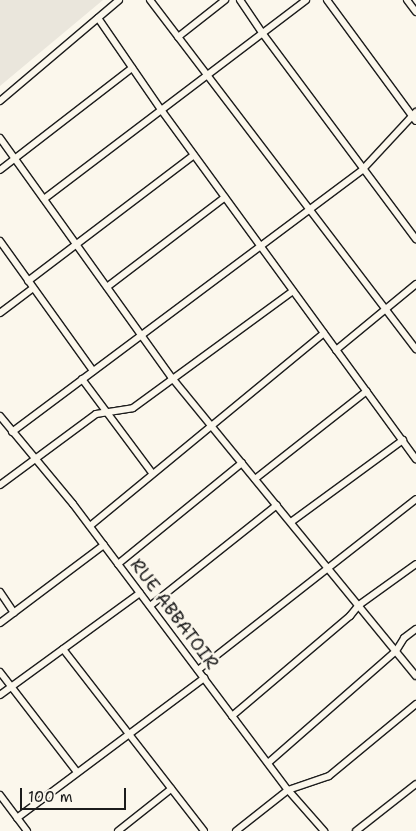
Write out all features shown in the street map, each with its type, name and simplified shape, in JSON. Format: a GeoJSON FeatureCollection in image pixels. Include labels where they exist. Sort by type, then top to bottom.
{"type":"FeatureCollection","features":[{"type":"Feature","properties":{"kind":"street"},"geometry":{"type":"LineString","coordinates":[[0,101],[119,0]]}},
{"type":"Feature","properties":{"kind":"street"},"geometry":{"type":"LineString","coordinates":[[150,0],[416,349]]}},
{"type":"Feature","properties":{"kind":"street"},"geometry":{"type":"LineString","coordinates":[[178,37],[225,0]]}},
{"type":"Feature","properties":{"kind":"street"},"geometry":{"type":"LineString","coordinates":[[240,0],[262,34],[416,239]]}},
{"type":"Feature","properties":{"kind":"street"},"geometry":{"type":"LineString","coordinates":[[44,199],[306,0]]}},
{"type":"Feature","properties":{"kind":"street"},"geometry":{"type":"LineString","coordinates":[[12,432],[363,169],[415,116],[327,0]]}},
{"type":"Feature","properties":{"kind":"street"},"geometry":{"type":"LineString","coordinates":[[407,0],[416,12]]}},
{"type":"Feature","properties":{"kind":"street"},"geometry":{"type":"LineString","coordinates":[[98,18],[162,111],[416,459]]}},
{"type":"Feature","properties":{"kind":"street"},"geometry":{"type":"LineString","coordinates":[[0,170],[132,68]]}},
{"type":"Feature","properties":{"kind":"street"},"geometry":{"type":"LineString","coordinates":[[0,138],[172,378],[416,676]]}},
{"type":"Feature","properties":{"kind":"street"},"geometry":{"type":"LineString","coordinates":[[28,281],[194,155]]}},
{"type":"Feature","properties":{"kind":"street"},"geometry":{"type":"LineString","coordinates":[[107,287],[225,197]]}},
{"type":"Feature","properties":{"kind":"street"},"geometry":{"type":"LineString","coordinates":[[1,243],[93,372]]}},
{"type":"Feature","properties":{"kind":"street"},"geometry":{"type":"LineString","coordinates":[[336,350],[416,284]]}},
{"type":"Feature","properties":{"kind":"street"},"geometry":{"type":"LineString","coordinates":[[0,313],[33,288]]}},
{"type":"Feature","properties":{"kind":"street"},"geometry":{"type":"LineString","coordinates":[[0,485],[96,414],[133,408],[293,291]]}},
{"type":"Feature","properties":{"kind":"street"},"geometry":{"type":"LineString","coordinates":[[90,526],[210,425],[324,333]]}},
{"type":"Feature","properties":{"kind":"street"},"geometry":{"type":"LineString","coordinates":[[82,380],[152,473]]}},
{"type":"Feature","properties":{"kind":"street"},"geometry":{"type":"LineString","coordinates":[[255,479],[367,391]]}},
{"type":"Feature","properties":{"kind":"street","name":"RUE ABBATOIR"},"geometry":{"type":"LineString","coordinates":[[1,419],[90,526],[288,790],[324,831]]}},
{"type":"Feature","properties":{"kind":"street"},"geometry":{"type":"LineString","coordinates":[[291,522],[403,440]]}},
{"type":"Feature","properties":{"kind":"street"},"geometry":{"type":"LineString","coordinates":[[118,564],[242,463]]}},
{"type":"Feature","properties":{"kind":"street"},"geometry":{"type":"LineString","coordinates":[[198,670],[416,499]]}},
{"type":"Feature","properties":{"kind":"street"},"geometry":{"type":"LineString","coordinates":[[150,606],[276,505]]}},
{"type":"Feature","properties":{"kind":"street"},"geometry":{"type":"LineString","coordinates":[[0,623],[104,545]]}},
{"type":"Feature","properties":{"kind":"street"},"geometry":{"type":"LineString","coordinates":[[232,716],[350,616],[359,605],[416,564]]}},
{"type":"Feature","properties":{"kind":"street"},"geometry":{"type":"LineString","coordinates":[[0,592],[14,613]]}},
{"type":"Feature","properties":{"kind":"street"},"geometry":{"type":"LineString","coordinates":[[0,695],[140,593]]}},
{"type":"Feature","properties":{"kind":"street"},"geometry":{"type":"LineString","coordinates":[[268,763],[396,651],[404,638],[416,629]]}},
{"type":"Feature","properties":{"kind":"street"},"geometry":{"type":"LineString","coordinates":[[63,649],[204,831]]}},
{"type":"Feature","properties":{"kind":"street"},"geometry":{"type":"LineString","coordinates":[[0,672],[78,772]]}},
{"type":"Feature","properties":{"kind":"street"},"geometry":{"type":"LineString","coordinates":[[17,818],[204,678]]}},
{"type":"Feature","properties":{"kind":"street"},"geometry":{"type":"LineString","coordinates":[[236,831],[288,790],[329,776],[416,704]]}},
{"type":"Feature","properties":{"kind":"street"},"geometry":{"type":"LineString","coordinates":[[356,831],[416,784]]}},
{"type":"Feature","properties":{"kind":"street"},"geometry":{"type":"LineString","coordinates":[[118,831],[171,789]]}},
{"type":"Feature","properties":{"kind":"street"},"geometry":{"type":"LineString","coordinates":[[0,795],[27,831]]}},
{"type":"Feature","properties":{"kind":"shaded area"},"geometry":{"type":"Polygon","coordinates":[[[0,0],[103,0],[0,86],[0,0]]]}}]}
